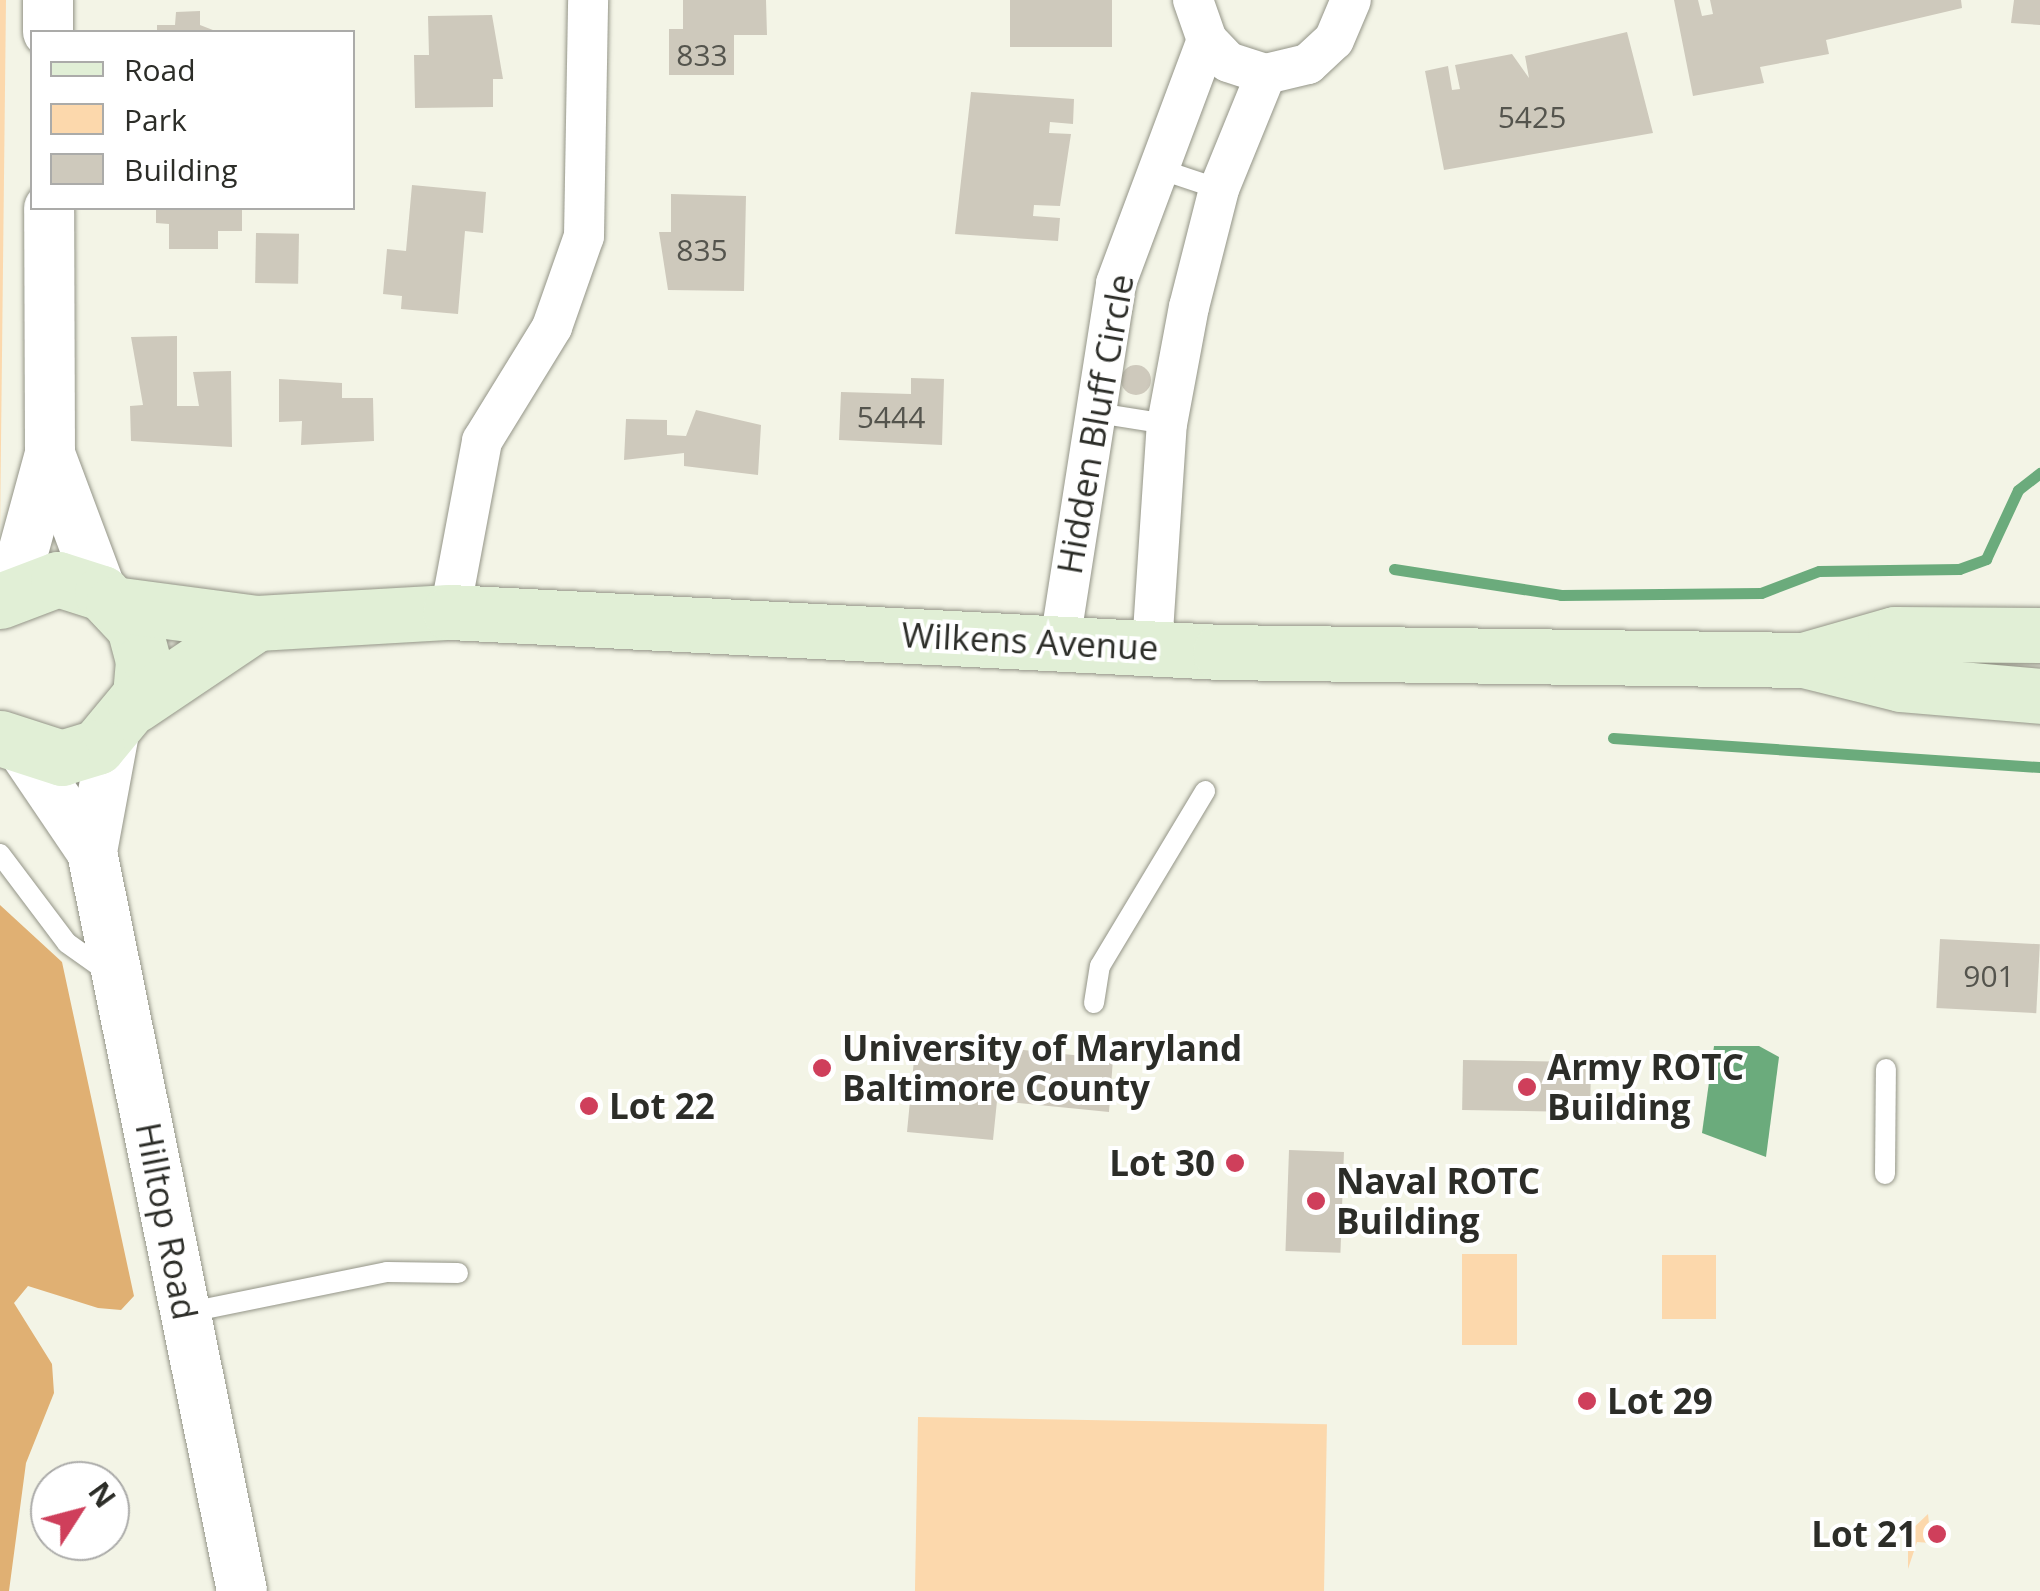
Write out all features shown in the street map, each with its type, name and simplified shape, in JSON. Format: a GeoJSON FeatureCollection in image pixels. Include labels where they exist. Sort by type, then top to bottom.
{"type":"FeatureCollection","features":[{"type":"Feature","properties":{"kind":"main road","name":"Wilkens Avenue"},"geometry":{"type":"LineString","coordinates":[[4,596],[58,579],[107,599],[257,623],[450,612],[1152,647],[1804,660],[1900,684],[2040,696]]}},
{"type":"Feature","properties":{"kind":"main road"},"geometry":{"type":"LineString","coordinates":[[107,599],[134,627],[143,661],[124,719]]}},
{"type":"Feature","properties":{"kind":"main road"},"geometry":{"type":"LineString","coordinates":[[12,745],[62,758],[124,719],[257,623]]}},
{"type":"Feature","properties":{"kind":"main road","name":"Wilkens Avenue"},"geometry":{"type":"LineString","coordinates":[[1804,660],[1895,634],[2040,635]]}},
{"type":"Feature","properties":{"kind":"street"},"geometry":{"type":"LineString","coordinates":[[48,0],[48,30]]}},
{"type":"Feature","properties":{"kind":"street"},"geometry":{"type":"LineString","coordinates":[[450,612],[482,441],[552,327],[584,236],[588,0]]}},
{"type":"Feature","properties":{"kind":"street"},"geometry":{"type":"LineString","coordinates":[[1194,0],[1207,40],[1228,62],[1266,74],[1308,64],[1334,40],[1351,0]]}},
{"type":"Feature","properties":{"kind":"street","name":"Hidden Bluff Circle"},"geometry":{"type":"LineString","coordinates":[[1060,642],[1090,412],[1116,283],[1154,167],[1207,40]]}},
{"type":"Feature","properties":{"kind":"street","name":"Hidden Bluff Circle"},"geometry":{"type":"LineString","coordinates":[[1152,647],[1167,424],[1219,190],[1266,74]]}},
{"type":"Feature","properties":{"kind":"street"},"geometry":{"type":"LineString","coordinates":[[4,596],[50,454],[49,210]]}},
{"type":"Feature","properties":{"kind":"street"},"geometry":{"type":"LineString","coordinates":[[50,454],[107,599]]}},
{"type":"Feature","properties":{"kind":"street","name":"Hilltop Road"},"geometry":{"type":"LineString","coordinates":[[92,852],[124,719]]}},
{"type":"Feature","properties":{"kind":"street","name":"Hilltop Road"},"geometry":{"type":"LineString","coordinates":[[12,745],[92,852],[242,1591]]}},
{"type":"Feature","properties":{"kind":"lane"},"geometry":{"type":"LineString","coordinates":[[1154,167],[1219,190]]}},
{"type":"Feature","properties":{"kind":"lane"},"geometry":{"type":"LineString","coordinates":[[1090,412],[1167,424]]}},
{"type":"Feature","properties":{"kind":"lane"},"geometry":{"type":"LineString","coordinates":[[1094,1003],[1100,966],[1206,790]]}},
{"type":"Feature","properties":{"kind":"lane"},"geometry":{"type":"LineString","coordinates":[[0,854],[67,943],[119,980]]}},
{"type":"Feature","properties":{"kind":"lane"},"geometry":{"type":"LineString","coordinates":[[1885,1174],[1886,1069]]}},
{"type":"Feature","properties":{"kind":"lane"},"geometry":{"type":"LineString","coordinates":[[184,1313],[387,1272],[458,1273]]}},
{"type":"Feature","properties":{"kind":"green space"},"geometry":{"type":"Polygon","coordinates":[[[0,0],[6,0],[0,532],[0,0]]]}},
{"type":"Feature","properties":{"kind":"green space"},"geometry":{"type":"Polygon","coordinates":[[[1462,1254],[1517,1254],[1517,1345],[1462,1345],[1462,1254]]]}},
{"type":"Feature","properties":{"kind":"green space"},"geometry":{"type":"Polygon","coordinates":[[[1662,1255],[1716,1255],[1716,1319],[1662,1319],[1662,1255]]]}},
{"type":"Feature","properties":{"kind":"green space"},"geometry":{"type":"Polygon","coordinates":[[[918,1417],[1327,1424],[1324,1591],[915,1591],[918,1417]]]}},
{"type":"Feature","properties":{"kind":"green space"},"geometry":{"type":"Polygon","coordinates":[[[1928,1514],[1931,1543],[1917,1542],[1908,1569],[1908,1533],[1928,1514]]]}},
{"type":"Feature","properties":{"kind":"shaded area"},"geometry":{"type":"Polygon","coordinates":[[[0,905],[62,962],[134,1296],[121,1310],[98,1308],[28,1286],[14,1303],[52,1364],[54,1393],[26,1463],[9,1591],[0,1591],[0,905]]]}},
{"type":"Feature","properties":{"kind":"shaded area"},"geometry":{"type":"Polygon","coordinates":[[[1714,1046],[1759,1046],[1779,1057],[1766,1157],[1702,1133],[1714,1046]]]}},
{"type":"Feature","properties":{"kind":"building"},"geometry":{"type":"Polygon","coordinates":[[[683,0],[766,0],[767,35],[734,35],[734,75],[669,75],[669,29],[683,29],[683,0]]]}},
{"type":"Feature","properties":{"kind":"building"},"geometry":{"type":"Polygon","coordinates":[[[1010,0],[1112,0],[1112,47],[1010,47],[1010,0]]]}},
{"type":"Feature","properties":{"kind":"building"},"geometry":{"type":"Polygon","coordinates":[[[1674,0],[1698,0],[1702,16],[1713,14],[1710,0],[1961,0],[1962,8],[1826,40],[1829,54],[1760,67],[1764,83],[1693,96],[1674,0]]]}},
{"type":"Feature","properties":{"kind":"building"},"geometry":{"type":"Polygon","coordinates":[[[2014,0],[2040,0],[2040,25],[2011,23],[2014,0]]]}},
{"type":"Feature","properties":{"kind":"building"},"geometry":{"type":"Polygon","coordinates":[[[200,11],[200,25],[213,30],[157,30],[157,25],[175,25],[176,12],[200,11]]]}},
{"type":"Feature","properties":{"kind":"building"},"geometry":{"type":"Polygon","coordinates":[[[492,15],[503,79],[493,79],[493,107],[415,108],[414,55],[429,55],[428,16],[492,15]]]}},
{"type":"Feature","properties":{"kind":"building"},"geometry":{"type":"Polygon","coordinates":[[[1627,32],[1653,133],[1444,170],[1425,71],[1448,66],[1452,90],[1460,89],[1455,65],[1512,54],[1529,78],[1525,56],[1627,32]]]}},
{"type":"Feature","properties":{"kind":"building"},"geometry":{"type":"Polygon","coordinates":[[[971,92],[1074,99],[1073,124],[1050,122],[1049,133],[1071,134],[1060,206],[1034,205],[1033,216],[1060,218],[1058,241],[955,234],[971,92]]]}},
{"type":"Feature","properties":{"kind":"building"},"geometry":{"type":"Polygon","coordinates":[[[412,185],[486,192],[483,233],[465,231],[458,314],[401,309],[402,296],[383,294],[387,249],[406,251],[412,185]]]}},
{"type":"Feature","properties":{"kind":"building"},"geometry":{"type":"Polygon","coordinates":[[[671,194],[746,196],[744,291],[668,290],[659,232],[671,232],[671,194]]]}},
{"type":"Feature","properties":{"kind":"building"},"geometry":{"type":"Polygon","coordinates":[[[156,210],[242,210],[242,231],[218,231],[218,249],[169,249],[169,224],[156,223],[156,210]]]}},
{"type":"Feature","properties":{"kind":"building"},"geometry":{"type":"Polygon","coordinates":[[[256,233],[299,234],[298,284],[255,283],[256,233]]]}},
{"type":"Feature","properties":{"kind":"building"},"geometry":{"type":"Polygon","coordinates":[[[177,336],[177,406],[199,406],[193,372],[231,371],[232,447],[131,441],[130,406],[143,405],[131,337],[177,336]]]}},
{"type":"Feature","properties":{"kind":"building"},"geometry":{"type":"Polygon","coordinates":[[[1136,365],[1150,374],[1151,380],[1142,394],[1136,395],[1122,386],[1121,380],[1130,366],[1136,365]]]}},
{"type":"Feature","properties":{"kind":"building"},"geometry":{"type":"Polygon","coordinates":[[[911,378],[944,379],[942,445],[839,440],[841,392],[911,394],[911,378]]]}},
{"type":"Feature","properties":{"kind":"building"},"geometry":{"type":"Polygon","coordinates":[[[279,379],[342,383],[342,398],[373,398],[374,441],[301,445],[302,421],[279,422],[279,379]]]}},
{"type":"Feature","properties":{"kind":"building"},"geometry":{"type":"Polygon","coordinates":[[[696,410],[761,425],[758,475],[684,466],[684,453],[624,460],[626,419],[667,420],[667,435],[686,436],[696,410]]]}},
{"type":"Feature","properties":{"kind":"building"},"geometry":{"type":"Polygon","coordinates":[[[1940,939],[2040,944],[2036,1013],[1936,1008],[1940,939]]]}},
{"type":"Feature","properties":{"kind":"building"},"geometry":{"type":"Polygon","coordinates":[[[916,1039],[1113,1059],[1109,1112],[997,1101],[993,1140],[907,1132],[916,1039]]]}},
{"type":"Feature","properties":{"kind":"building","name":"Army ROTC Building"},"geometry":{"type":"Polygon","coordinates":[[[1463,1060],[1591,1062],[1590,1112],[1462,1110],[1463,1060]]]}},
{"type":"Feature","properties":{"kind":"building","name":"Naval ROTC Building"},"geometry":{"type":"Polygon","coordinates":[[[1289,1150],[1344,1152],[1340,1253],[1285,1251],[1289,1150]]]}},
{"type":"Feature","properties":{"kind":"waterway"},"geometry":{"type":"LineString","coordinates":[[1394,569],[1561,595],[1761,593],[1819,571],[1959,569],[1986,559],[2018,490],[2040,473]]}},
{"type":"Feature","properties":{"kind":"waterway"},"geometry":{"type":"LineString","coordinates":[[1613,738],[2040,767]]}},
{"type":"Feature","properties":{"kind":"place","name":"University of Maryland Baltimore County"},"geometry":{"type":"Point","coordinates":[822,1068]}},
{"type":"Feature","properties":{"kind":"place","name":"Army ROTC Building"},"geometry":{"type":"Point","coordinates":[1527,1087]}},
{"type":"Feature","properties":{"kind":"place","name":"Lot 22"},"geometry":{"type":"Point","coordinates":[589,1106]}},
{"type":"Feature","properties":{"kind":"place","name":"Lot 30"},"geometry":{"type":"Point","coordinates":[1235,1163]}},
{"type":"Feature","properties":{"kind":"place","name":"Naval ROTC Building"},"geometry":{"type":"Point","coordinates":[1316,1201]}},
{"type":"Feature","properties":{"kind":"place","name":"Lot 29"},"geometry":{"type":"Point","coordinates":[1587,1401]}},
{"type":"Feature","properties":{"kind":"place","name":"Lot 21"},"geometry":{"type":"Point","coordinates":[1937,1534]}}]}
